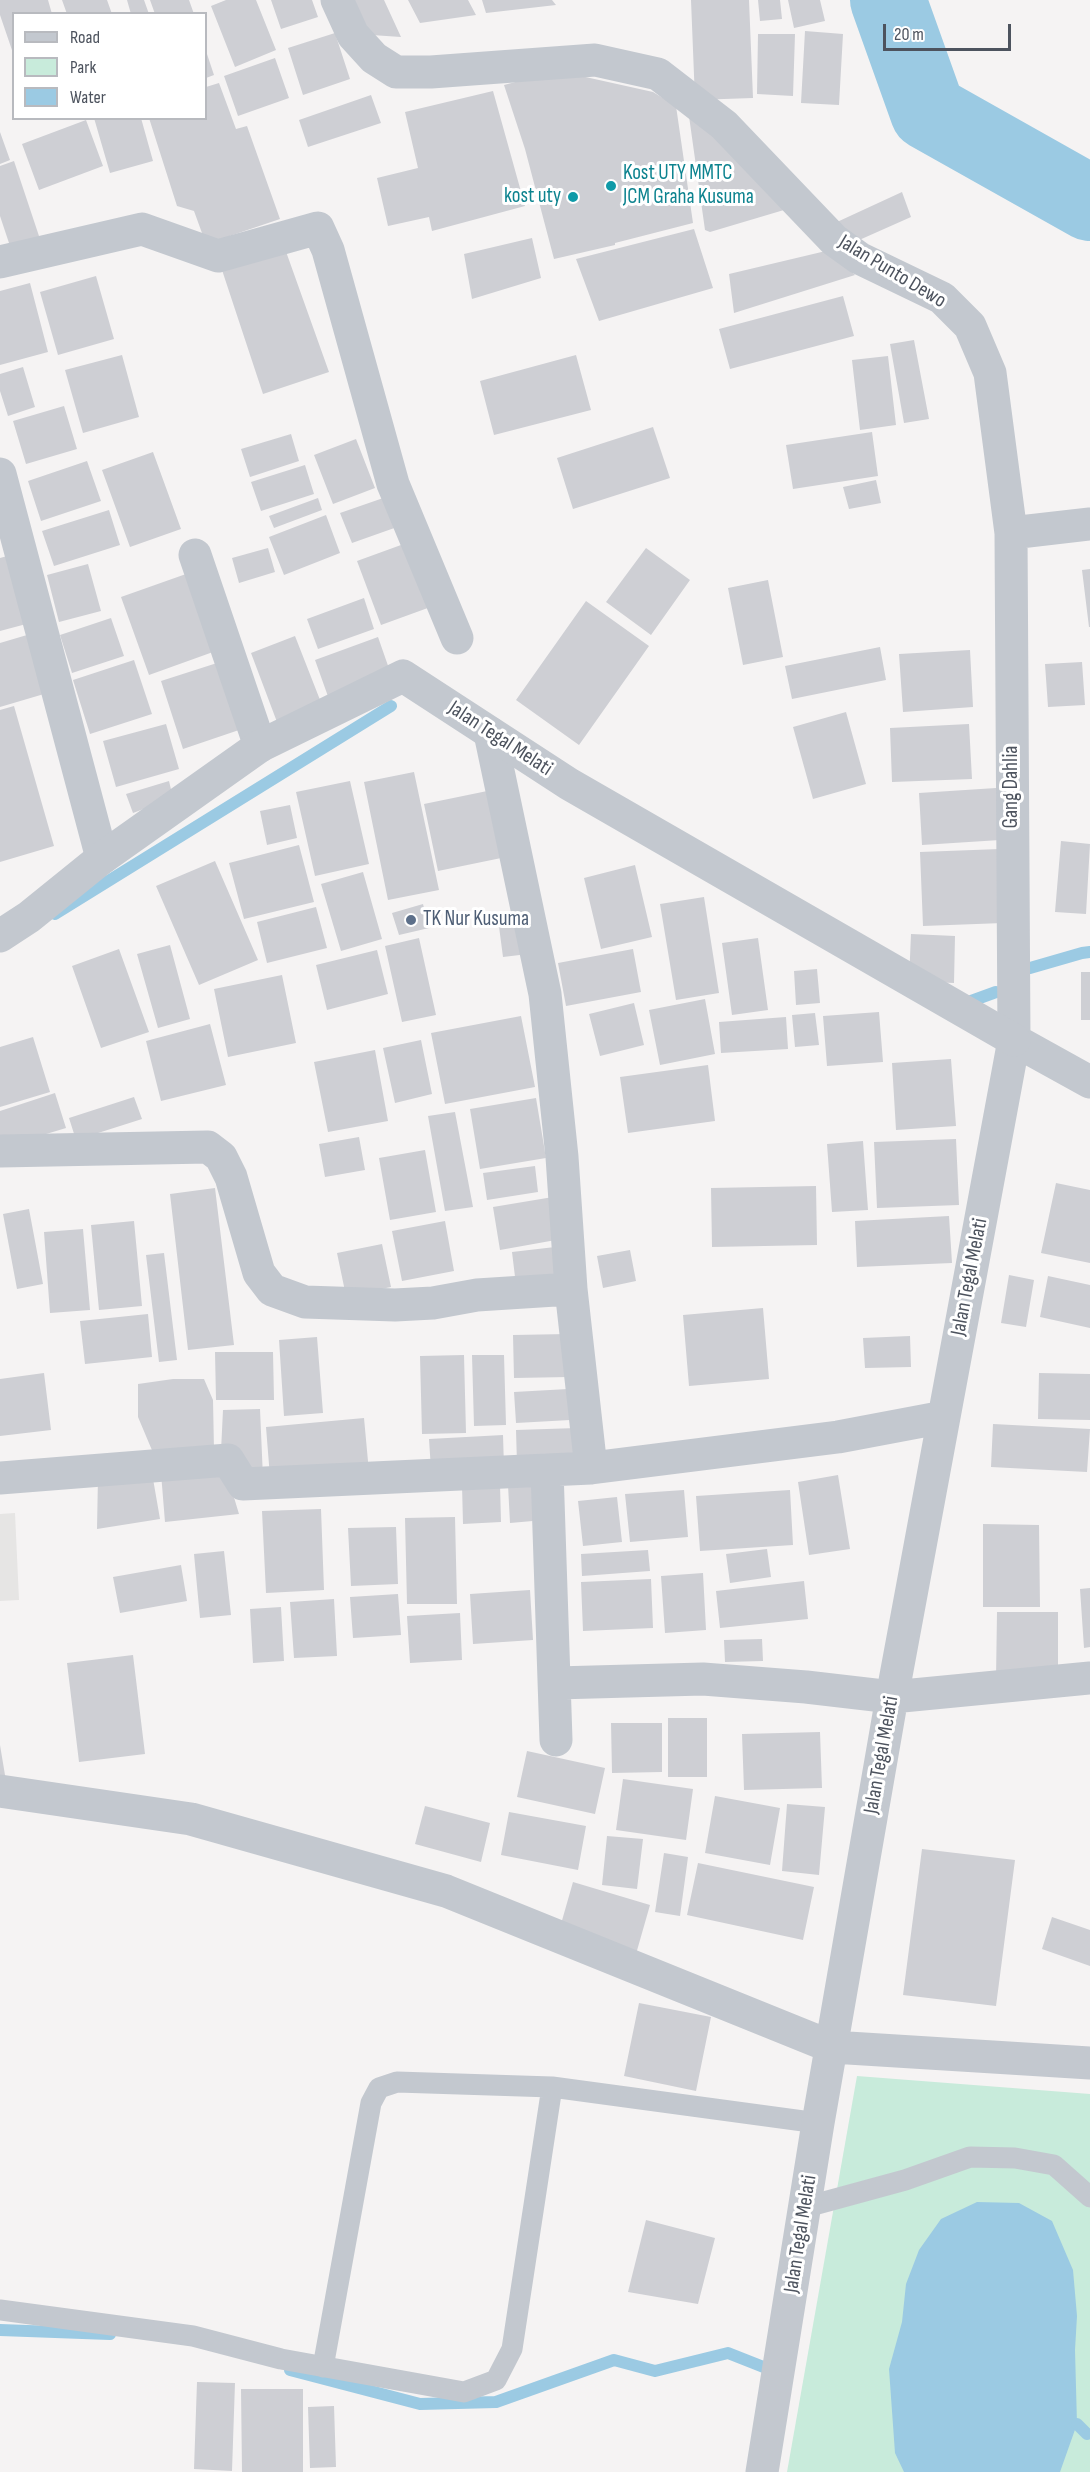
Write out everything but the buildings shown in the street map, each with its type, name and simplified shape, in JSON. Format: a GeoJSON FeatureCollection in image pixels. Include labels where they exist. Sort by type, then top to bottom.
{"type":"FeatureCollection","features":[{"type":"Feature","properties":{"kind":"street","name":"Jalan Punto Dewo"},"geometry":{"type":"LineString","coordinates":[[337,0],[352,35],[374,58],[396,72],[430,72],[595,60],[658,74],[724,124],[834,240],[859,258],[942,298],[970,326],[990,373],[1011,533]]}},
{"type":"Feature","properties":{"kind":"street"},"geometry":{"type":"LineString","coordinates":[[0,262],[142,229],[218,256],[318,228],[328,250],[393,484],[456,638]]}},
{"type":"Feature","properties":{"kind":"street"},"geometry":{"type":"LineString","coordinates":[[0,474],[102,858]]}},
{"type":"Feature","properties":{"kind":"street"},"geometry":{"type":"LineString","coordinates":[[1011,533],[1090,524]]}},
{"type":"Feature","properties":{"kind":"street","name":"Gang Dahlia"},"geometry":{"type":"LineString","coordinates":[[1011,533],[1014,1040]]}},
{"type":"Feature","properties":{"kind":"street"},"geometry":{"type":"LineString","coordinates":[[195,555],[260,746]]}},
{"type":"Feature","properties":{"kind":"street","name":"Jalan Tegal Melati"},"geometry":{"type":"LineString","coordinates":[[0,936],[29,917],[102,858],[260,746],[403,676],[569,784],[1090,1082]]}},
{"type":"Feature","properties":{"kind":"street"},"geometry":{"type":"LineString","coordinates":[[490,733],[545,994],[562,1157],[571,1289],[591,1468]]}},
{"type":"Feature","properties":{"kind":"street","name":"Jalan Tegal Melati"},"geometry":{"type":"LineString","coordinates":[[762,2472],[818,2123],[892,1697],[1014,1040]]}},
{"type":"Feature","properties":{"kind":"street"},"geometry":{"type":"LineString","coordinates":[[0,1151],[208,1147],[221,1157],[231,1177],[259,1273],[272,1290],[304,1302],[405,1305],[433,1303],[477,1295],[571,1289]]}},
{"type":"Feature","properties":{"kind":"street"},"geometry":{"type":"LineString","coordinates":[[0,1478],[228,1460],[243,1484],[591,1468],[838,1437],[944,1417]]}},
{"type":"Feature","properties":{"kind":"street"},"geometry":{"type":"LineString","coordinates":[[547,1470],[556,1740]]}},
{"type":"Feature","properties":{"kind":"street"},"geometry":{"type":"LineString","coordinates":[[555,1683],[703,1679],[806,1687],[892,1697],[1090,1678]]}},
{"type":"Feature","properties":{"kind":"street"},"geometry":{"type":"LineString","coordinates":[[0,1791],[191,1819],[447,1892],[832,2047],[1090,2063]]}},
{"type":"Feature","properties":{"kind":"lane"},"geometry":{"type":"LineString","coordinates":[[323,2367],[371,2103],[379,2088],[398,2082],[552,2087],[818,2123]]}},
{"type":"Feature","properties":{"kind":"lane"},"geometry":{"type":"LineString","coordinates":[[0,2310],[194,2336],[281,2359],[464,2392],[496,2380],[512,2349],[552,2087]]}},
{"type":"Feature","properties":{"kind":"lane"},"geometry":{"type":"LineString","coordinates":[[806,2207],[904,2180],[970,2157],[1015,2158],[1054,2165],[1090,2197]]}},
{"type":"Feature","properties":{"kind":"shaded area"},"geometry":{"type":"Polygon","coordinates":[[[15,1513],[19,1600],[0,1601],[0,1514],[15,1513]]]}},
{"type":"Feature","properties":{"kind":"green space"},"geometry":{"type":"Polygon","coordinates":[[[857,2076],[1090,2094],[1090,2472],[787,2472],[857,2076]]]}},
{"type":"Feature","properties":{"kind":"water"},"geometry":{"type":"Polygon","coordinates":[[[977,2202],[1019,2203],[1052,2221],[1073,2270],[1077,2316],[1075,2350],[1077,2424],[1060,2472],[904,2472],[895,2453],[889,2369],[902,2322],[906,2284],[919,2250],[941,2219],[977,2202]]]}},
{"type":"Feature","properties":{"kind":"waterway"},"geometry":{"type":"LineString","coordinates":[[888,0],[928,112],[1090,203]]}},
{"type":"Feature","properties":{"kind":"waterway"},"geometry":{"type":"LineString","coordinates":[[55,914],[391,706]]}},
{"type":"Feature","properties":{"kind":"waterway"},"geometry":{"type":"LineString","coordinates":[[1030,968],[1090,952]]}},
{"type":"Feature","properties":{"kind":"waterway"},"geometry":{"type":"LineString","coordinates":[[963,1004],[996,992]]}},
{"type":"Feature","properties":{"kind":"waterway"},"geometry":{"type":"LineString","coordinates":[[0,2330],[110,2334]]}},
{"type":"Feature","properties":{"kind":"waterway"},"geometry":{"type":"LineString","coordinates":[[290,2370],[420,2404],[496,2402],[614,2360],[655,2371],[728,2353],[766,2368]]}},
{"type":"Feature","properties":{"kind":"waterway"},"geometry":{"type":"LineString","coordinates":[[1077,2424],[1087,2434]]}},
{"type":"Feature","properties":{"kind":"place","name":"Kost UTY MMTC JCM Graha Kusuma"},"geometry":{"type":"Point","coordinates":[611,186]}},
{"type":"Feature","properties":{"kind":"place","name":"kost uty"},"geometry":{"type":"Point","coordinates":[573,197]}},
{"type":"Feature","properties":{"kind":"place","name":"TK Nur Kusuma"},"geometry":{"type":"Point","coordinates":[411,920]}}]}
